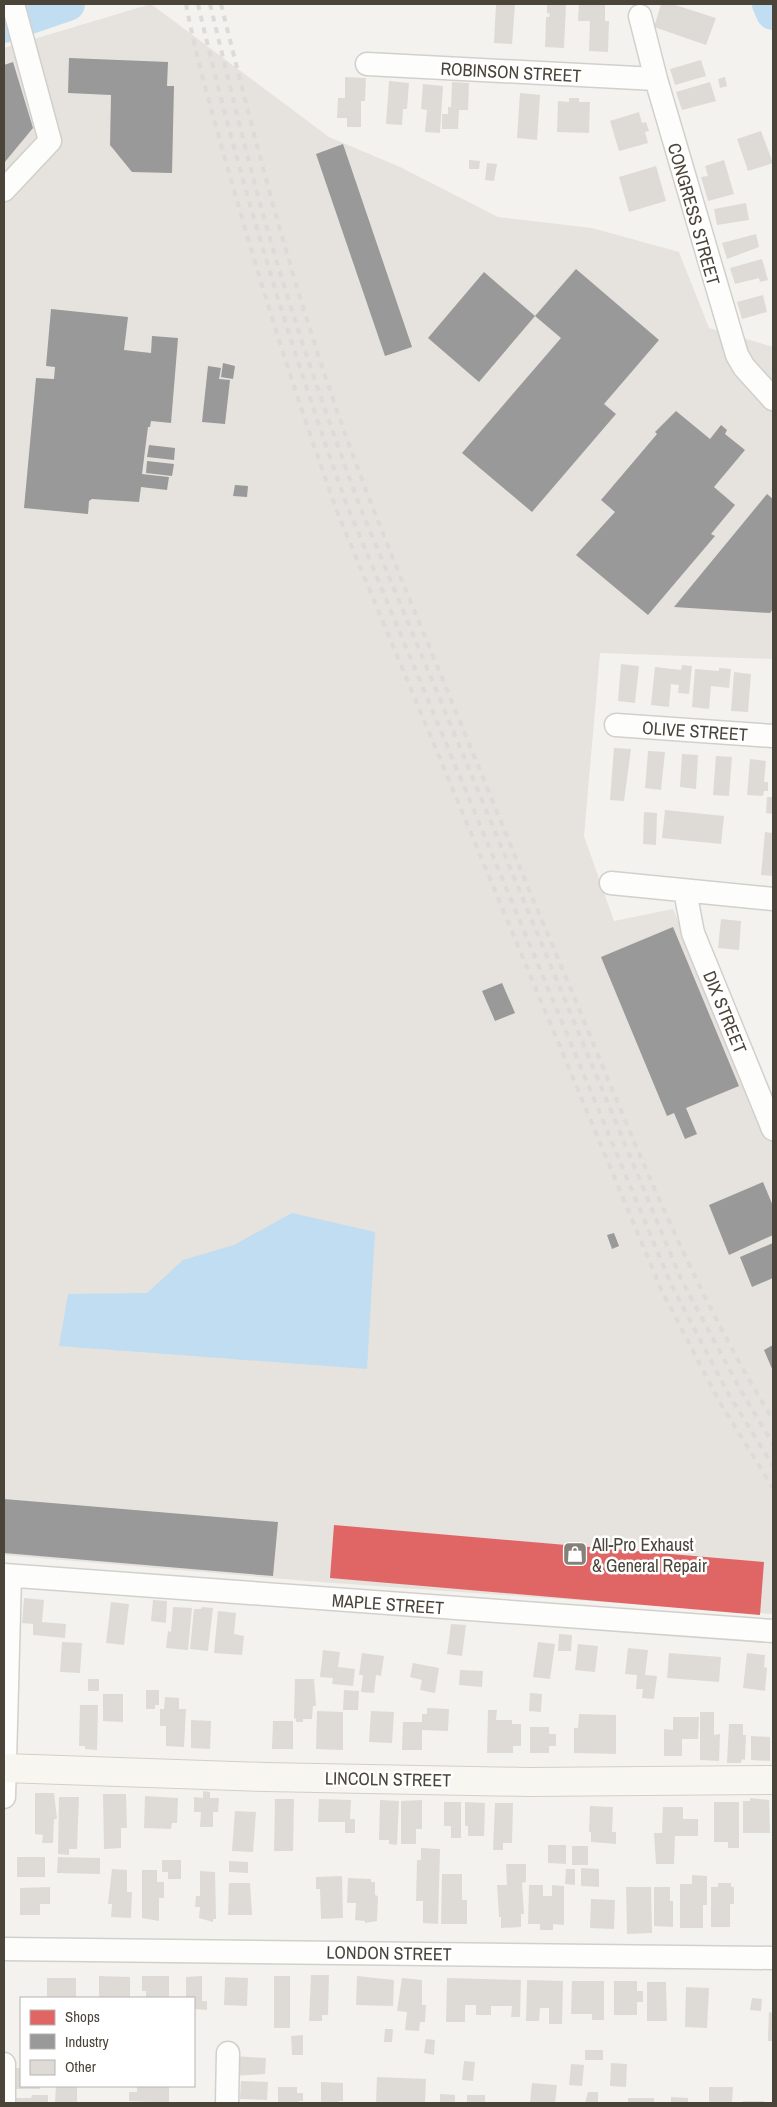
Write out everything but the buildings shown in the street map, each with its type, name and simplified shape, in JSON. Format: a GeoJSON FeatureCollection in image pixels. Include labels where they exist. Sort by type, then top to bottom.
{"type":"FeatureCollection","features":[{"type":"Feature","properties":{"kind":"street"},"geometry":{"type":"LineString","coordinates":[[4,190],[50,140],[13,4]]}},
{"type":"Feature","properties":{"kind":"street","name":"CONGRESS STREET"},"geometry":{"type":"LineString","coordinates":[[640,16],[656,79],[737,355],[744,367],[773,399]]}},
{"type":"Feature","properties":{"kind":"street","name":"ROBINSON STREET"},"geometry":{"type":"LineString","coordinates":[[367,64],[656,79]]}},
{"type":"Feature","properties":{"kind":"street","name":"OLIVE STREET"},"geometry":{"type":"LineString","coordinates":[[616,725],[773,736]]}},
{"type":"Feature","properties":{"kind":"street"},"geometry":{"type":"LineString","coordinates":[[611,883],[773,899]]}},
{"type":"Feature","properties":{"kind":"street","name":"DIX STREET"},"geometry":{"type":"LineString","coordinates":[[686,891],[693,933],[767,1098],[773,1129]]}},
{"type":"Feature","properties":{"kind":"street"},"geometry":{"type":"LineString","coordinates":[[4,1797],[7,1576]]}},
{"type":"Feature","properties":{"kind":"street","name":"MAPLE STREET"},"geometry":{"type":"LineString","coordinates":[[7,1576],[773,1631]]}},
{"type":"Feature","properties":{"kind":"street","name":"LINCOLN STREET"},"geometry":{"type":"LineString","coordinates":[[4,1768],[255,1777],[529,1782],[773,1780]]}},
{"type":"Feature","properties":{"kind":"street","name":"LONDON STREET"},"geometry":{"type":"LineString","coordinates":[[4,1949],[773,1958]]}},
{"type":"Feature","properties":{"kind":"street"},"geometry":{"type":"LineString","coordinates":[[227,2103],[228,2053]]}},
{"type":"Feature","properties":{"kind":"street"},"geometry":{"type":"LineString","coordinates":[[4,2064],[4,2103]]}},
{"type":"Feature","properties":{"kind":"shaded area"},"geometry":{"type":"Polygon","coordinates":[[[151,4],[329,137],[400,167],[498,217],[592,228],[679,252],[709,328],[773,347],[773,659],[600,653],[584,836],[614,921],[673,909],[773,1141],[773,1614],[307,1581],[4,1555],[4,48],[151,4]]]}},
{"type":"Feature","properties":{"kind":"water"},"geometry":{"type":"Polygon","coordinates":[[[292,1213],[375,1232],[367,1369],[59,1346],[68,1294],[147,1293],[183,1260],[234,1245],[292,1213]]]}},
{"type":"Feature","properties":{"kind":"waterway"},"geometry":{"type":"LineString","coordinates":[[4,26],[68,4]]}},
{"type":"Feature","properties":{"kind":"waterway"},"geometry":{"type":"LineString","coordinates":[[769,4],[773,13]]}},
{"type":"Feature","properties":{"kind":"railway"},"geometry":{"type":"LineString","coordinates":[[186,4],[206,90],[255,261],[281,346],[338,514],[661,1289],[719,1401],[773,1488]]}},
{"type":"Feature","properties":{"kind":"railway"},"geometry":{"type":"LineString","coordinates":[[198,4],[229,130],[265,255],[304,380],[346,503],[671,1284],[729,1395],[773,1466]]}},
{"type":"Feature","properties":{"kind":"railway"},"geometry":{"type":"LineString","coordinates":[[210,4],[273,250],[311,369],[360,507],[681,1279],[740,1389],[773,1444]]}},
{"type":"Feature","properties":{"kind":"railway"},"geometry":{"type":"LineString","coordinates":[[221,4],[258,149],[298,292],[341,423],[368,495],[511,846],[654,1189],[710,1306],[740,1364],[773,1420]]}},
{"type":"Feature","properties":{"kind":"place","name":"All-Pro Exhaust & General Repair"},"geometry":{"type":"Point","coordinates":[575,1554]}}]}
